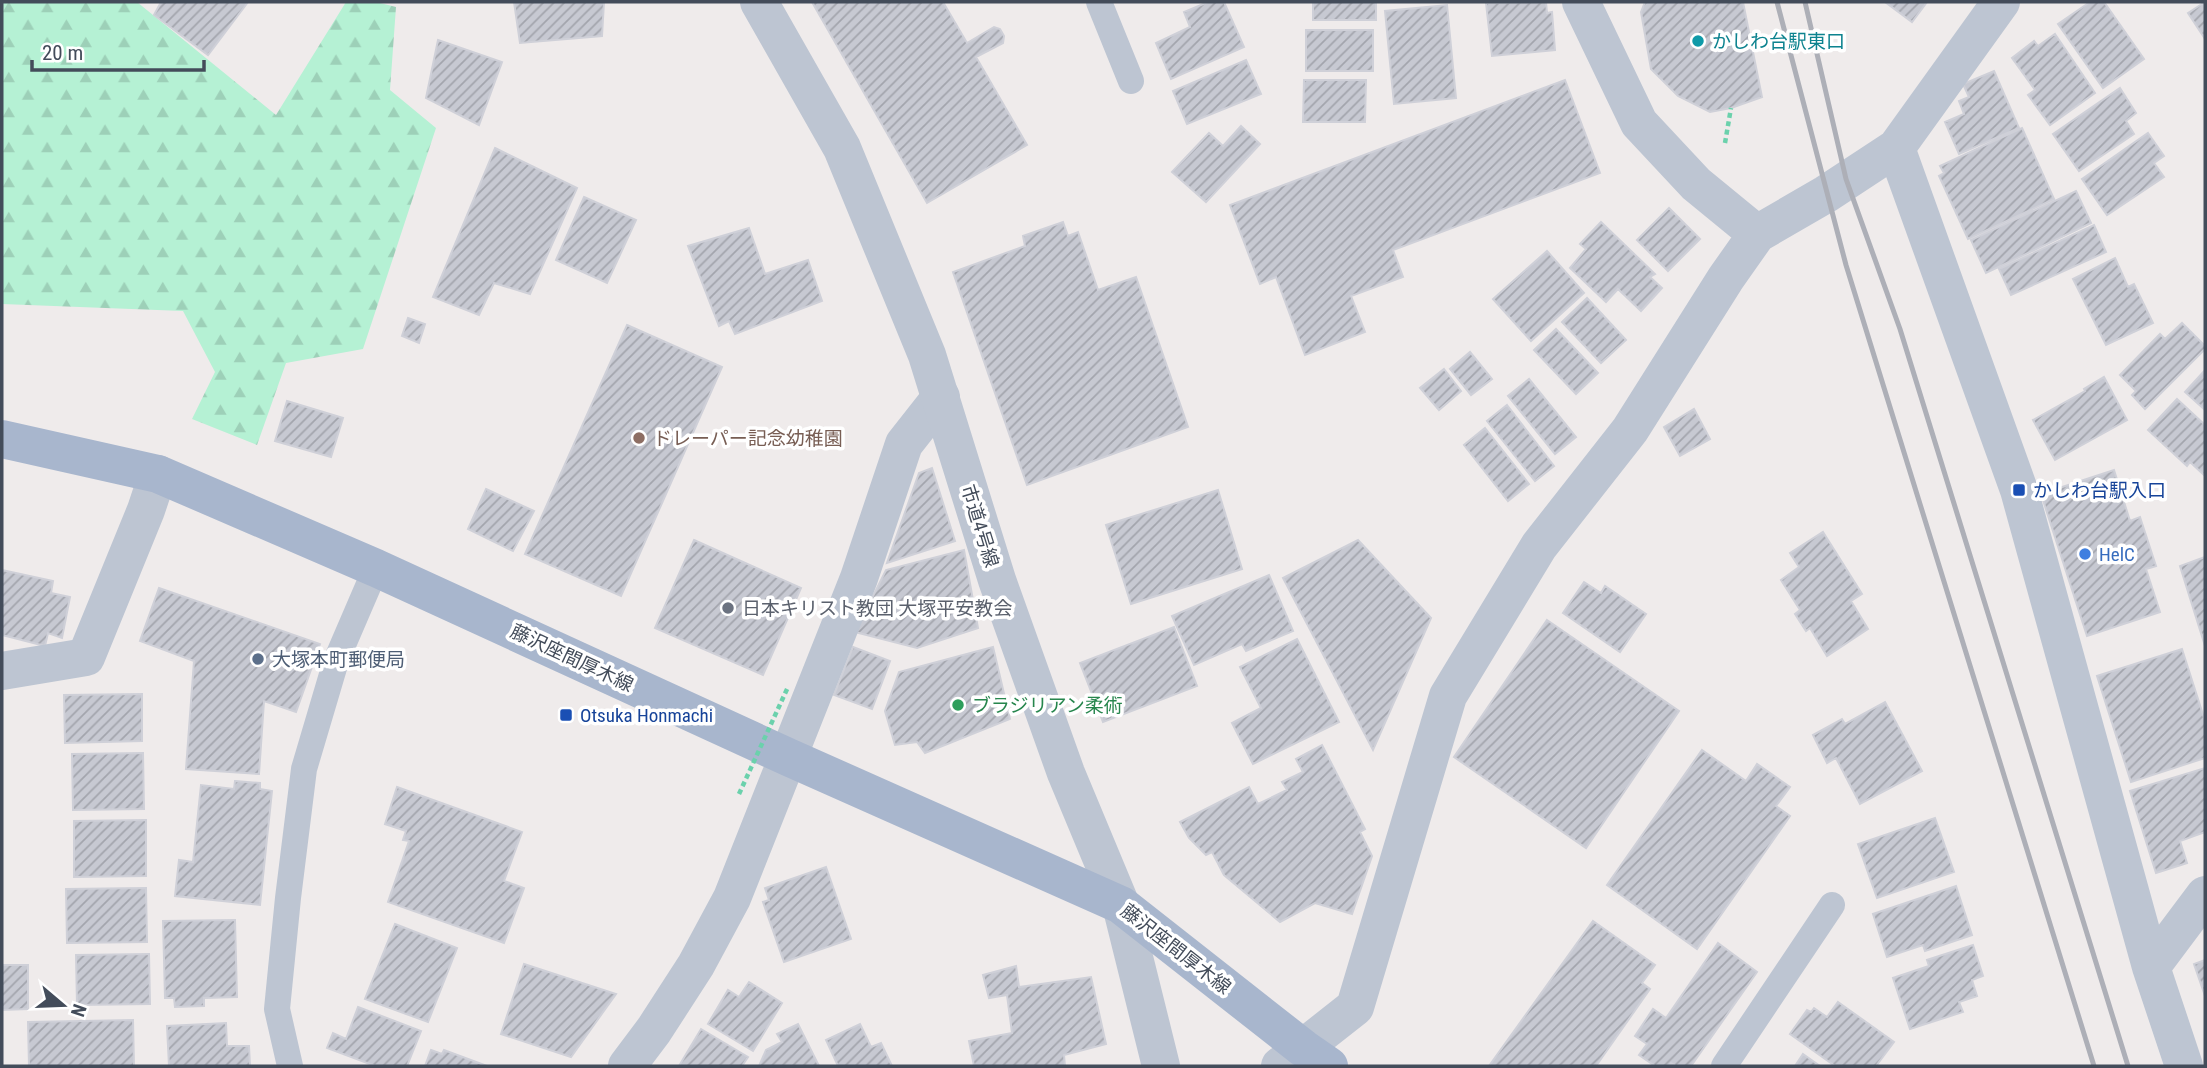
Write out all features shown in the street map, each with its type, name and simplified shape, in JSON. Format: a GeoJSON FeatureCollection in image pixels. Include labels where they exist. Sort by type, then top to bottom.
{"type":"FeatureCollection","features":[{"type":"Feature","properties":{"kind":"main road","name":"藤沢座間厚木線"},"geometry":{"type":"LineString","coordinates":[[2,439],[158,474],[376,568],[788,757],[1121,905],[1304,1060]]}},
{"type":"Feature","properties":{"kind":"street","name":"市道4号線"},"geometry":{"type":"LineString","coordinates":[[759,2],[842,148],[927,355],[997,580],[1066,773],[1121,905],[1161,1066]]}},
{"type":"Feature","properties":{"kind":"street"},"geometry":{"type":"LineString","coordinates":[[1581,2],[1639,123],[1696,184],[1757,234]]}},
{"type":"Feature","properties":{"kind":"street"},"geometry":{"type":"LineString","coordinates":[[1304,1060],[1355,1007],[1448,695],[1539,546],[1630,430],[1757,234],[1826,194],[1896,148],[2001,2]]}},
{"type":"Feature","properties":{"kind":"street"},"geometry":{"type":"LineString","coordinates":[[1896,148],[2019,490],[2151,967],[2184,1066]]}},
{"type":"Feature","properties":{"kind":"street"},"geometry":{"type":"LineString","coordinates":[[627,1066],[696,965],[732,898],[859,578],[904,444],[941,397]]}},
{"type":"Feature","properties":{"kind":"street"},"geometry":{"type":"LineString","coordinates":[[2,671],[86,657],[158,474]]}},
{"type":"Feature","properties":{"kind":"street"},"geometry":{"type":"LineString","coordinates":[[2151,967],[2205,895]]}},
{"type":"Feature","properties":{"kind":"lane"},"geometry":{"type":"LineString","coordinates":[[1099,2],[1131,81]]}},
{"type":"Feature","properties":{"kind":"lane"},"geometry":{"type":"LineString","coordinates":[[290,1066],[278,1009],[304,769],[336,661],[376,568]]}},
{"type":"Feature","properties":{"kind":"lane"},"geometry":{"type":"LineString","coordinates":[[1724,1066],[1832,905]]}},
{"type":"Feature","properties":{"kind":"path"},"geometry":{"type":"LineString","coordinates":[[739,794],[788,687]]}},
{"type":"Feature","properties":{"kind":"green space"},"geometry":{"type":"Polygon","coordinates":[[[2,2],[137,2],[276,115],[346,2],[376,2],[396,7],[390,90],[436,128],[363,349],[286,363],[257,445],[192,419],[215,372],[183,311],[2,304],[2,2]]]}},
{"type":"Feature","properties":{"kind":"building"},"geometry":{"type":"Polygon","coordinates":[[[161,2],[248,2],[208,55],[154,15],[161,2]]]}},
{"type":"Feature","properties":{"kind":"building"},"geometry":{"type":"Polygon","coordinates":[[[514,2],[604,2],[602,36],[520,43],[514,2]]]}},
{"type":"Feature","properties":{"kind":"building"},"geometry":{"type":"Polygon","coordinates":[[[812,2],[943,2],[967,43],[994,27],[1000,29],[1004,36],[1003,43],[976,57],[1027,145],[927,203],[812,2]]]}},
{"type":"Feature","properties":{"kind":"building"},"geometry":{"type":"Polygon","coordinates":[[[1208,2],[1224,2],[1244,47],[1171,79],[1156,43],[1190,27],[1184,12],[1208,2]]]}},
{"type":"Feature","properties":{"kind":"building"},"geometry":{"type":"Polygon","coordinates":[[[1313,2],[1376,2],[1376,20],[1313,20],[1313,2]]]}},
{"type":"Feature","properties":{"kind":"building"},"geometry":{"type":"Polygon","coordinates":[[[1546,2],[1547,13],[1552,12],[1555,50],[1492,56],[1486,3],[1546,2]]]}},
{"type":"Feature","properties":{"kind":"building","name":"かしわ台駅東口"},"geometry":{"type":"Polygon","coordinates":[[[1645,2],[1743,2],[1762,97],[1710,112],[1678,96],[1651,69],[1641,12],[1645,2]]]}},
{"type":"Feature","properties":{"kind":"building"},"geometry":{"type":"Polygon","coordinates":[[[1885,2],[1927,2],[1912,22],[1885,2]]]}},
{"type":"Feature","properties":{"kind":"building"},"geometry":{"type":"Polygon","coordinates":[[[2090,2],[2104,2],[2144,59],[2103,88],[2058,24],[2090,2]]]}},
{"type":"Feature","properties":{"kind":"building"},"geometry":{"type":"Polygon","coordinates":[[[2205,2],[2205,39],[2188,13],[2205,2]]]}},
{"type":"Feature","properties":{"kind":"building"},"geometry":{"type":"Polygon","coordinates":[[[1447,5],[1456,98],[1394,104],[1385,11],[1447,5]]]}},
{"type":"Feature","properties":{"kind":"building"},"geometry":{"type":"Polygon","coordinates":[[[1306,30],[1373,30],[1373,71],[1306,71],[1306,30]]]}},
{"type":"Feature","properties":{"kind":"building"},"geometry":{"type":"Polygon","coordinates":[[[2055,34],[2095,93],[2050,125],[2028,95],[2035,90],[2012,58],[2034,41],[2038,46],[2055,34]]]}},
{"type":"Feature","properties":{"kind":"building"},"geometry":{"type":"Polygon","coordinates":[[[438,40],[502,62],[479,125],[426,98],[438,40]]]}},
{"type":"Feature","properties":{"kind":"building"},"geometry":{"type":"Polygon","coordinates":[[[1246,60],[1261,94],[1187,124],[1173,91],[1246,60]]]}},
{"type":"Feature","properties":{"kind":"building"},"geometry":{"type":"Polygon","coordinates":[[[1994,71],[2019,128],[1959,154],[1945,122],[1964,114],[1959,101],[1969,97],[1963,84],[1994,71]]]}},
{"type":"Feature","properties":{"kind":"building"},"geometry":{"type":"Polygon","coordinates":[[[1304,80],[1366,80],[1365,122],[1303,122],[1304,80]]]}},
{"type":"Feature","properties":{"kind":"building"},"geometry":{"type":"Polygon","coordinates":[[[1565,80],[1600,173],[1393,250],[1403,277],[1351,296],[1365,332],[1305,355],[1276,277],[1260,284],[1230,205],[1565,80]]]}},
{"type":"Feature","properties":{"kind":"building"},"geometry":{"type":"Polygon","coordinates":[[[2120,88],[2136,113],[2126,121],[2134,134],[2079,171],[2053,134],[2120,88]]]}},
{"type":"Feature","properties":{"kind":"building"},"geometry":{"type":"Polygon","coordinates":[[[1241,126],[1260,144],[1206,202],[1172,172],[1209,133],[1223,146],[1241,126]]]}},
{"type":"Feature","properties":{"kind":"building"},"geometry":{"type":"Polygon","coordinates":[[[2022,128],[2054,199],[1968,239],[1939,176],[1944,173],[1940,166],[2022,128]]]}},
{"type":"Feature","properties":{"kind":"building"},"geometry":{"type":"Polygon","coordinates":[[[2148,133],[2164,156],[2154,163],[2164,177],[2107,215],[2082,179],[2148,133]]]}},
{"type":"Feature","properties":{"kind":"building"},"geometry":{"type":"Polygon","coordinates":[[[495,148],[577,188],[530,294],[494,283],[479,315],[433,297],[495,148]]]}},
{"type":"Feature","properties":{"kind":"building"},"geometry":{"type":"Polygon","coordinates":[[[2076,191],[2091,223],[1986,273],[1971,240],[2076,191]]]}},
{"type":"Feature","properties":{"kind":"building"},"geometry":{"type":"Polygon","coordinates":[[[584,197],[636,220],[607,283],[556,260],[584,197]]]}},
{"type":"Feature","properties":{"kind":"building"},"geometry":{"type":"Polygon","coordinates":[[[1669,208],[1700,239],[1668,271],[1637,240],[1669,208]]]}},
{"type":"Feature","properties":{"kind":"building"},"geometry":{"type":"Polygon","coordinates":[[[1063,222],[1068,236],[1078,232],[1098,290],[1136,277],[1188,427],[1027,485],[953,272],[1025,246],[1023,236],[1063,222]]]}},
{"type":"Feature","properties":{"kind":"building"},"geometry":{"type":"Polygon","coordinates":[[[1601,222],[1655,274],[1650,277],[1662,288],[1641,311],[1618,289],[1606,302],[1570,268],[1586,249],[1580,244],[1601,222]]]}},
{"type":"Feature","properties":{"kind":"building"},"geometry":{"type":"Polygon","coordinates":[[[2094,225],[2106,252],[2011,295],[1999,269],[2094,225]]]}},
{"type":"Feature","properties":{"kind":"building"},"geometry":{"type":"Polygon","coordinates":[[[749,228],[765,274],[808,260],[822,301],[735,334],[729,321],[719,326],[688,246],[749,228]]]}},
{"type":"Feature","properties":{"kind":"building"},"geometry":{"type":"Polygon","coordinates":[[[1547,251],[1584,293],[1531,341],[1493,299],[1547,251]]]}},
{"type":"Feature","properties":{"kind":"building"},"geometry":{"type":"Polygon","coordinates":[[[2115,258],[2128,287],[2134,284],[2153,323],[2106,345],[2073,279],[2115,258]]]}},
{"type":"Feature","properties":{"kind":"building"},"geometry":{"type":"Polygon","coordinates":[[[1587,298],[1626,340],[1601,363],[1562,322],[1587,298]]]}},
{"type":"Feature","properties":{"kind":"building"},"geometry":{"type":"Polygon","coordinates":[[[408,318],[425,324],[419,343],[402,336],[408,318]]]}},
{"type":"Feature","properties":{"kind":"building"},"geometry":{"type":"Polygon","coordinates":[[[2182,323],[2205,349],[2145,409],[2132,395],[2136,391],[2120,375],[2160,334],[2165,339],[2182,323]]]}},
{"type":"Feature","properties":{"kind":"building"},"geometry":{"type":"Polygon","coordinates":[[[627,325],[722,367],[621,596],[525,554],[627,325]]]}},
{"type":"Feature","properties":{"kind":"building"},"geometry":{"type":"Polygon","coordinates":[[[1556,329],[1598,373],[1576,394],[1534,350],[1556,329]]]}},
{"type":"Feature","properties":{"kind":"building"},"geometry":{"type":"Polygon","coordinates":[[[1470,352],[1492,379],[1471,395],[1450,369],[1470,352]]]}},
{"type":"Feature","properties":{"kind":"building"},"geometry":{"type":"Polygon","coordinates":[[[1444,369],[1461,391],[1439,410],[1420,388],[1444,369]]]}},
{"type":"Feature","properties":{"kind":"building"},"geometry":{"type":"Polygon","coordinates":[[[2205,370],[2205,410],[2185,392],[2205,370]]]}},
{"type":"Feature","properties":{"kind":"building"},"geometry":{"type":"Polygon","coordinates":[[[2104,377],[2127,420],[2055,460],[2033,420],[2085,391],[2084,389],[2104,377]]]}},
{"type":"Feature","properties":{"kind":"building"},"geometry":{"type":"Polygon","coordinates":[[[1529,379],[1576,437],[1555,454],[1508,396],[1529,379]]]}},
{"type":"Feature","properties":{"kind":"building"},"geometry":{"type":"Polygon","coordinates":[[[2177,399],[2205,425],[2205,476],[2190,462],[2187,466],[2148,430],[2177,399]]]}},
{"type":"Feature","properties":{"kind":"building"},"geometry":{"type":"Polygon","coordinates":[[[287,401],[343,418],[331,457],[275,441],[287,401]]]}},
{"type":"Feature","properties":{"kind":"building"},"geometry":{"type":"Polygon","coordinates":[[[1507,405],[1554,466],[1535,481],[1487,421],[1507,405]]]}},
{"type":"Feature","properties":{"kind":"building"},"geometry":{"type":"Polygon","coordinates":[[[1694,409],[1710,439],[1680,456],[1664,427],[1694,409]]]}},
{"type":"Feature","properties":{"kind":"building"},"geometry":{"type":"Polygon","coordinates":[[[1485,428],[1529,484],[1508,501],[1464,445],[1485,428]]]}},
{"type":"Feature","properties":{"kind":"building"},"geometry":{"type":"Polygon","coordinates":[[[932,468],[955,541],[887,563],[919,473],[932,468]]]}},
{"type":"Feature","properties":{"kind":"building"},"geometry":{"type":"Polygon","coordinates":[[[2114,470],[2130,521],[2140,517],[2156,566],[2146,569],[2160,612],[2087,636],[2041,494],[2114,470]]]}},
{"type":"Feature","properties":{"kind":"building"},"geometry":{"type":"Polygon","coordinates":[[[486,489],[534,511],[513,551],[468,529],[486,489]]]}},
{"type":"Feature","properties":{"kind":"building"},"geometry":{"type":"Polygon","coordinates":[[[1218,490],[1242,569],[1131,604],[1106,525],[1218,490]]]}},
{"type":"Feature","properties":{"kind":"building"},"geometry":{"type":"Polygon","coordinates":[[[1823,532],[1862,594],[1851,601],[1868,629],[1827,656],[1810,628],[1806,631],[1795,614],[1800,610],[1781,580],[1799,567],[1790,553],[1823,532]]]}},
{"type":"Feature","properties":{"kind":"building","name":"日本キリスト教団 大塚平安教会"},"geometry":{"type":"Polygon","coordinates":[[[694,540],[801,588],[763,675],[655,628],[694,540]]]}},
{"type":"Feature","properties":{"kind":"building"},"geometry":{"type":"Polygon","coordinates":[[[1358,540],[1431,618],[1373,750],[1283,578],[1358,540]]]}},
{"type":"Feature","properties":{"kind":"building"},"geometry":{"type":"Polygon","coordinates":[[[964,550],[978,628],[917,648],[855,632],[886,570],[964,550]]]}},
{"type":"Feature","properties":{"kind":"building"},"geometry":{"type":"Polygon","coordinates":[[[2205,557],[2205,646],[2180,566],[2205,557]]]}},
{"type":"Feature","properties":{"kind":"building"},"geometry":{"type":"Polygon","coordinates":[[[2,570],[53,581],[51,593],[70,597],[62,638],[48,633],[45,646],[2,635],[2,570]]]}},
{"type":"Feature","properties":{"kind":"building"},"geometry":{"type":"Polygon","coordinates":[[[1269,575],[1293,631],[1246,651],[1242,644],[1194,665],[1172,616],[1269,575]]]}},
{"type":"Feature","properties":{"kind":"building"},"geometry":{"type":"Polygon","coordinates":[[[1584,582],[1601,593],[1605,586],[1646,614],[1620,652],[1563,613],[1584,582]]]}},
{"type":"Feature","properties":{"kind":"building"},"geometry":{"type":"Polygon","coordinates":[[[159,588],[320,644],[296,712],[264,701],[259,774],[186,769],[194,661],[140,641],[159,588]]]}},
{"type":"Feature","properties":{"kind":"building"},"geometry":{"type":"Polygon","coordinates":[[[1547,620],[1679,711],[1586,848],[1454,757],[1547,620]]]}},
{"type":"Feature","properties":{"kind":"building"},"geometry":{"type":"Polygon","coordinates":[[[1174,627],[1197,686],[1103,722],[1080,663],[1174,627]]]}},
{"type":"Feature","properties":{"kind":"building"},"geometry":{"type":"Polygon","coordinates":[[[1297,639],[1339,722],[1253,764],[1232,723],[1261,708],[1240,667],[1297,639]]]}},
{"type":"Feature","properties":{"kind":"building"},"geometry":{"type":"Polygon","coordinates":[[[853,647],[890,661],[872,709],[834,695],[853,647]]]}},
{"type":"Feature","properties":{"kind":"building"},"geometry":{"type":"Polygon","coordinates":[[[993,647],[1010,719],[925,753],[917,742],[895,745],[885,711],[899,672],[993,647]]]}},
{"type":"Feature","properties":{"kind":"building"},"geometry":{"type":"Polygon","coordinates":[[[2182,649],[2205,721],[2205,758],[2131,782],[2097,676],[2182,649]]]}},
{"type":"Feature","properties":{"kind":"building"},"geometry":{"type":"Polygon","coordinates":[[[142,694],[142,741],[65,743],[64,695],[142,694]]]}},
{"type":"Feature","properties":{"kind":"building"},"geometry":{"type":"Polygon","coordinates":[[[1885,702],[1922,771],[1860,804],[1836,758],[1827,763],[1813,735],[1842,719],[1845,724],[1885,702]]]}},
{"type":"Feature","properties":{"kind":"building"},"geometry":{"type":"Polygon","coordinates":[[[1322,745],[1365,829],[1360,832],[1372,856],[1352,914],[1315,903],[1280,922],[1224,875],[1212,852],[1206,855],[1189,838],[1180,822],[1249,787],[1258,804],[1287,790],[1282,782],[1303,772],[1296,759],[1322,745]]]}},
{"type":"Feature","properties":{"kind":"building"},"geometry":{"type":"Polygon","coordinates":[[[1702,750],[1746,781],[1757,764],[1790,787],[1776,806],[1790,816],[1697,949],[1607,885],[1702,750]]]}},
{"type":"Feature","properties":{"kind":"building"},"geometry":{"type":"Polygon","coordinates":[[[143,753],[144,809],[73,810],[72,754],[143,753]]]}},
{"type":"Feature","properties":{"kind":"building"},"geometry":{"type":"Polygon","coordinates":[[[2205,768],[2205,832],[2180,841],[2187,863],[2156,873],[2130,791],[2205,768]]]}},
{"type":"Feature","properties":{"kind":"building"},"geometry":{"type":"Polygon","coordinates":[[[235,781],[260,783],[260,789],[272,791],[260,905],[175,896],[179,860],[193,862],[201,785],[234,789],[235,781]]]}},
{"type":"Feature","properties":{"kind":"building"},"geometry":{"type":"Polygon","coordinates":[[[397,787],[522,832],[504,881],[524,888],[504,943],[388,902],[409,841],[403,840],[406,831],[385,824],[397,787]]]}},
{"type":"Feature","properties":{"kind":"building"},"geometry":{"type":"Polygon","coordinates":[[[1935,818],[1954,872],[1877,898],[1858,844],[1935,818]]]}},
{"type":"Feature","properties":{"kind":"building"},"geometry":{"type":"Polygon","coordinates":[[[146,820],[146,876],[74,877],[74,821],[146,820]]]}},
{"type":"Feature","properties":{"kind":"building"},"geometry":{"type":"Polygon","coordinates":[[[826,867],[851,939],[784,962],[763,902],[769,900],[765,888],[826,867]]]}},
{"type":"Feature","properties":{"kind":"building"},"geometry":{"type":"Polygon","coordinates":[[[1956,886],[1972,935],[1925,951],[1923,945],[1887,957],[1873,914],[1956,886]]]}},
{"type":"Feature","properties":{"kind":"building"},"geometry":{"type":"Polygon","coordinates":[[[146,888],[147,942],[67,943],[66,889],[146,888]]]}},
{"type":"Feature","properties":{"kind":"building"},"geometry":{"type":"Polygon","coordinates":[[[235,920],[237,997],[204,998],[204,1006],[175,1007],[174,998],[165,998],[163,921],[235,920]]]}},
{"type":"Feature","properties":{"kind":"building"},"geometry":{"type":"Polygon","coordinates":[[[1593,921],[1655,965],[1642,983],[1650,989],[1596,1066],[1489,1066],[1593,921]]]}},
{"type":"Feature","properties":{"kind":"building"},"geometry":{"type":"Polygon","coordinates":[[[395,924],[457,948],[428,1022],[365,999],[395,924]]]}},
{"type":"Feature","properties":{"kind":"building"},"geometry":{"type":"Polygon","coordinates":[[[1718,943],[1757,972],[1691,1066],[1676,1066],[1671,1063],[1669,1066],[1655,1066],[1639,1055],[1647,1044],[1635,1036],[1653,1009],[1666,1018],[1718,943]]]}},
{"type":"Feature","properties":{"kind":"building"},"geometry":{"type":"Polygon","coordinates":[[[1973,945],[1983,976],[1972,980],[1977,996],[1959,1002],[1963,1012],[1910,1029],[1893,978],[1929,966],[1927,960],[1973,945]]]}},
{"type":"Feature","properties":{"kind":"building"},"geometry":{"type":"Polygon","coordinates":[[[149,954],[150,1004],[77,1005],[76,955],[149,954]]]}},
{"type":"Feature","properties":{"kind":"building"},"geometry":{"type":"Polygon","coordinates":[[[2205,960],[2205,996],[2194,964],[2205,960]]]}},
{"type":"Feature","properties":{"kind":"building"},"geometry":{"type":"Polygon","coordinates":[[[524,964],[616,994],[571,1057],[501,1034],[524,964]]]}},
{"type":"Feature","properties":{"kind":"building"},"geometry":{"type":"Polygon","coordinates":[[[2,965],[28,965],[28,1009],[2,1010],[2,965]]]}},
{"type":"Feature","properties":{"kind":"building"},"geometry":{"type":"Polygon","coordinates":[[[1016,966],[1019,987],[1091,977],[1106,1044],[1064,1055],[1065,1066],[974,1066],[969,1041],[1012,1033],[1007,995],[989,998],[983,975],[1016,966]]]}},
{"type":"Feature","properties":{"kind":"building"},"geometry":{"type":"Polygon","coordinates":[[[749,982],[782,1003],[753,1051],[708,1024],[728,990],[739,997],[749,982]]]}},
{"type":"Feature","properties":{"kind":"building"},"geometry":{"type":"Polygon","coordinates":[[[1838,1002],[1894,1042],[1876,1066],[1835,1066],[1790,1034],[1807,1010],[1811,1012],[1814,1008],[1827,1017],[1838,1002]]]}},
{"type":"Feature","properties":{"kind":"building"},"geometry":{"type":"Polygon","coordinates":[[[358,1007],[421,1031],[407,1066],[375,1066],[327,1048],[333,1033],[346,1039],[358,1007]]]}},
{"type":"Feature","properties":{"kind":"building"},"geometry":{"type":"Polygon","coordinates":[[[133,1020],[134,1066],[29,1066],[28,1022],[133,1020]]]}},
{"type":"Feature","properties":{"kind":"building"},"geometry":{"type":"Polygon","coordinates":[[[226,1023],[227,1046],[249,1046],[250,1066],[169,1066],[167,1026],[226,1023]]]}},
{"type":"Feature","properties":{"kind":"building"},"geometry":{"type":"Polygon","coordinates":[[[798,1024],[819,1066],[759,1066],[766,1050],[782,1042],[777,1034],[798,1024]]]}},
{"type":"Feature","properties":{"kind":"building"},"geometry":{"type":"Polygon","coordinates":[[[860,1024],[871,1047],[881,1043],[892,1066],[838,1066],[826,1040],[860,1024]]]}},
{"type":"Feature","properties":{"kind":"building"},"geometry":{"type":"Polygon","coordinates":[[[701,1029],[748,1057],[742,1066],[679,1066],[701,1029]]]}},
{"type":"Feature","properties":{"kind":"building"},"geometry":{"type":"Polygon","coordinates":[[[431,1050],[442,1054],[444,1050],[487,1066],[425,1066],[431,1050]]]}},
{"type":"Feature","properties":{"kind":"building"},"geometry":{"type":"Polygon","coordinates":[[[1803,1054],[1820,1066],[1795,1066],[1803,1054]]]}},
{"type":"Feature","properties":{"kind":"railway"},"geometry":{"type":"LineString","coordinates":[[1777,2],[1846,265],[2094,1066]]}},
{"type":"Feature","properties":{"kind":"railway"},"geometry":{"type":"LineString","coordinates":[[1805,2],[1846,179],[1900,329],[2128,1066]]}},
{"type":"Feature","properties":{"kind":"place","name":"かしわ台駅東口"},"geometry":{"type":"Point","coordinates":[1698,41]}},
{"type":"Feature","properties":{"kind":"place","name":"ドレーパー記念幼稚園"},"geometry":{"type":"Point","coordinates":[639,438]}},
{"type":"Feature","properties":{"kind":"place","name":"かしわ台駅入口"},"geometry":{"type":"Point","coordinates":[2019,490]}},
{"type":"Feature","properties":{"kind":"place","name":"HelC"},"geometry":{"type":"Point","coordinates":[2085,554]}},
{"type":"Feature","properties":{"kind":"place","name":"日本キリスト教団 大塚平安教会"},"geometry":{"type":"Point","coordinates":[728,608]}},
{"type":"Feature","properties":{"kind":"place","name":"大塚本町郵便局"},"geometry":{"type":"Point","coordinates":[258,659]}},
{"type":"Feature","properties":{"kind":"place","name":"ブラジリアン柔術"},"geometry":{"type":"Point","coordinates":[958,705]}},
{"type":"Feature","properties":{"kind":"place","name":"Otsuka Honmachi"},"geometry":{"type":"Point","coordinates":[566,715]}}]}
